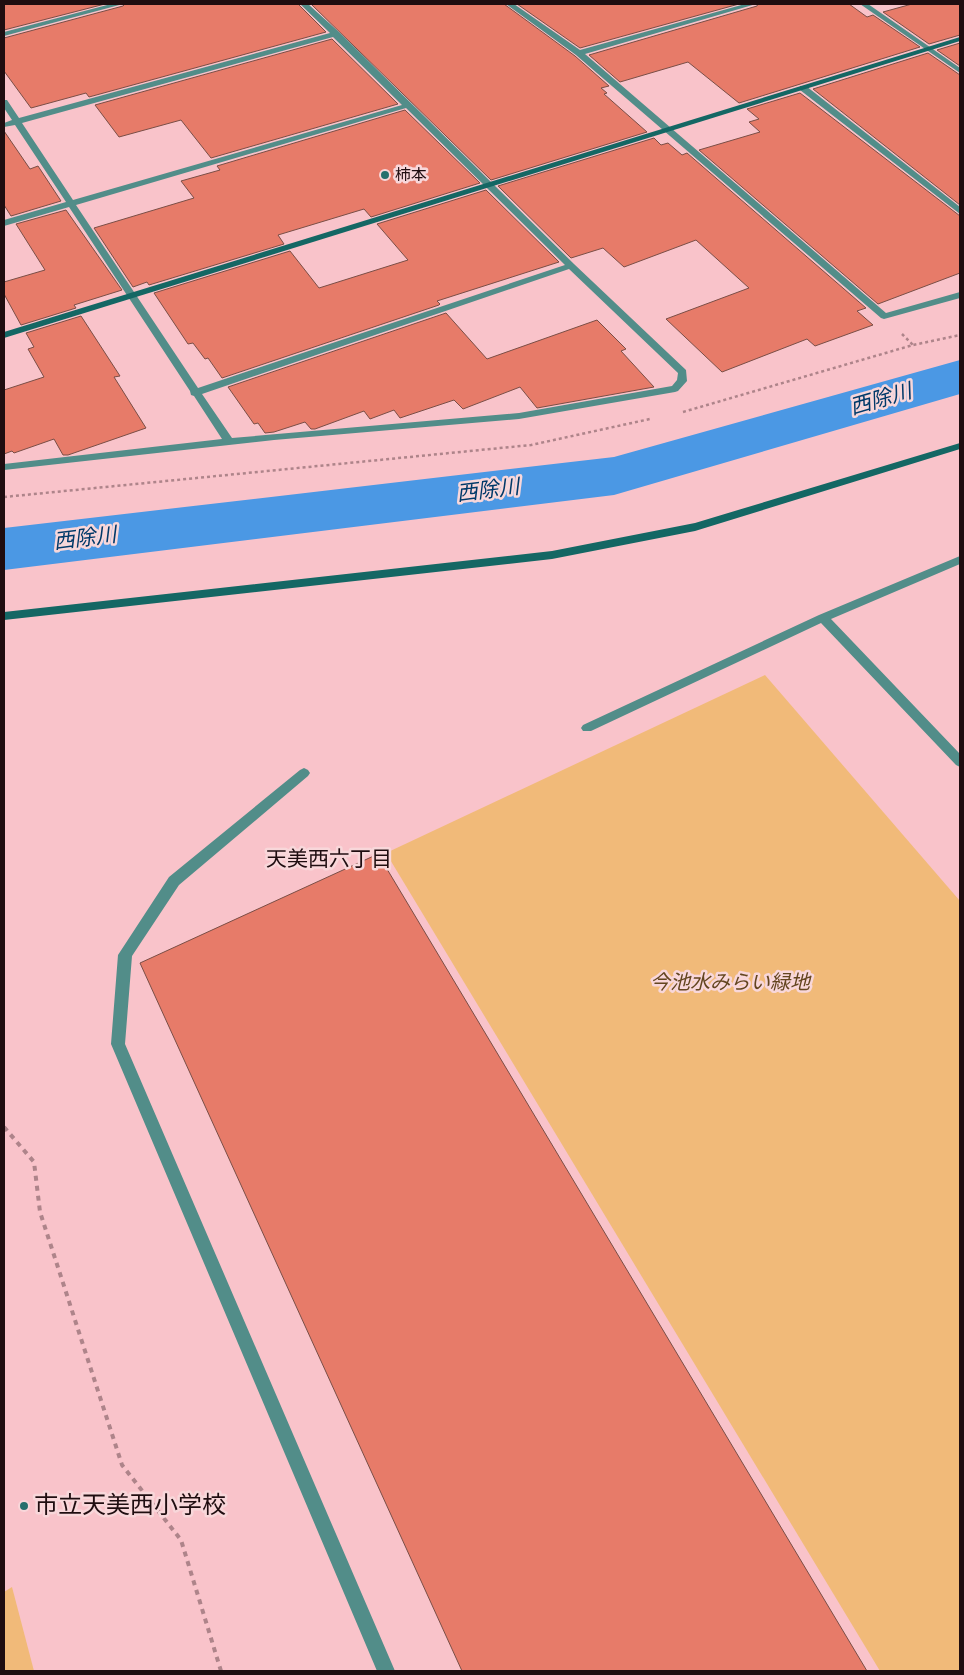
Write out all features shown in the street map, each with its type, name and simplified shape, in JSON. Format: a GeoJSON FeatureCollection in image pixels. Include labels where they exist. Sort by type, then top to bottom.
{"type":"FeatureCollection","features":[{"type":"Feature","properties":{"kind":"street"},"geometry":{"type":"LineString","coordinates":[[4,34],[120,4]]}},
{"type":"Feature","properties":{"kind":"street"},"geometry":{"type":"LineString","coordinates":[[4,467],[228,442],[519,416],[674,388],[682,381],[683,372],[304,4]]}},
{"type":"Feature","properties":{"kind":"street"},"geometry":{"type":"LineString","coordinates":[[510,4],[579,53],[884,316],[960,294]]}},
{"type":"Feature","properties":{"kind":"street"},"geometry":{"type":"LineString","coordinates":[[579,53],[752,4]]}},
{"type":"Feature","properties":{"kind":"street"},"geometry":{"type":"LineString","coordinates":[[864,4],[960,71]]}},
{"type":"Feature","properties":{"kind":"street"},"geometry":{"type":"LineString","coordinates":[[4,125],[336,34]]}},
{"type":"Feature","properties":{"kind":"street"},"geometry":{"type":"LineString","coordinates":[[4,335],[960,39]]}},
{"type":"Feature","properties":{"kind":"street"},"geometry":{"type":"LineString","coordinates":[[804,88],[960,211]]}},
{"type":"Feature","properties":{"kind":"street"},"geometry":{"type":"LineString","coordinates":[[4,102],[228,442]]}},
{"type":"Feature","properties":{"kind":"street"},"geometry":{"type":"LineString","coordinates":[[4,223],[409,105]]}},
{"type":"Feature","properties":{"kind":"street"},"geometry":{"type":"LineString","coordinates":[[194,393],[572,266]]}},
{"type":"Feature","properties":{"kind":"street"},"geometry":{"type":"LineString","coordinates":[[4,616],[552,555],[696,527],[960,446]]}},
{"type":"Feature","properties":{"kind":"street"},"geometry":{"type":"LineString","coordinates":[[587,728],[823,618],[960,560]]}},
{"type":"Feature","properties":{"kind":"street"},"geometry":{"type":"LineString","coordinates":[[823,618],[960,762]]}},
{"type":"Feature","properties":{"kind":"street"},"geometry":{"type":"LineString","coordinates":[[304,773],[174,882],[125,955],[118,1044],[386,1671]]}},
{"type":"Feature","properties":{"kind":"path"},"geometry":{"type":"LineString","coordinates":[[4,1128],[34,1162],[40,1212],[122,1466],[181,1540],[221,1671]]}},
{"type":"Feature","properties":{"kind":"green space","name":"今池水みらい緑地"},"geometry":{"type":"Polygon","coordinates":[[[765,675],[960,901],[960,1671],[880,1671],[386,853],[765,675]]]}},
{"type":"Feature","properties":{"kind":"green space"},"geometry":{"type":"Polygon","coordinates":[[[12,1587],[34,1671],[4,1671],[4,1592],[12,1587]]]}},
{"type":"Feature","properties":{"kind":"building"},"geometry":{"type":"Polygon","coordinates":[[[4,4],[105,4],[4,30],[4,4]]]}},
{"type":"Feature","properties":{"kind":"building"},"geometry":{"type":"Polygon","coordinates":[[[125,4],[298,4],[326,32],[89,97],[86,93],[31,108],[4,71],[4,38],[125,4]]]}},
{"type":"Feature","properties":{"kind":"building"},"geometry":{"type":"Polygon","coordinates":[[[311,4],[504,4],[575,56],[609,86],[601,88],[607,93],[604,94],[647,132],[491,180],[311,4]]]}},
{"type":"Feature","properties":{"kind":"building"},"geometry":{"type":"Polygon","coordinates":[[[517,4],[739,4],[580,48],[517,4]]]}},
{"type":"Feature","properties":{"kind":"building"},"geometry":{"type":"Polygon","coordinates":[[[758,4],[849,4],[867,17],[873,15],[920,47],[739,103],[688,62],[620,82],[589,55],[757,6],[758,4]]]}},
{"type":"Feature","properties":{"kind":"building"},"geometry":{"type":"Polygon","coordinates":[[[912,4],[960,4],[960,35],[929,44],[883,12],[912,4]]]}},
{"type":"Feature","properties":{"kind":"building"},"geometry":{"type":"Polygon","coordinates":[[[332,39],[398,104],[211,158],[181,120],[119,137],[95,105],[332,39]]]}},
{"type":"Feature","properties":{"kind":"building"},"geometry":{"type":"Polygon","coordinates":[[[960,43],[960,66],[937,50],[960,43]]]}},
{"type":"Feature","properties":{"kind":"building"},"geometry":{"type":"Polygon","coordinates":[[[928,53],[960,75],[960,205],[813,89],[928,53]]]}},
{"type":"Feature","properties":{"kind":"building"},"geometry":{"type":"Polygon","coordinates":[[[800,93],[960,216],[960,273],[878,304],[699,150],[760,132],[749,122],[759,119],[747,109],[800,93]]]}},
{"type":"Feature","properties":{"kind":"building"},"geometry":{"type":"Polygon","coordinates":[[[405,110],[480,183],[371,217],[364,209],[278,235],[284,244],[149,285],[147,282],[133,287],[94,228],[194,198],[181,181],[220,170],[217,166],[405,110]]]}},
{"type":"Feature","properties":{"kind":"building"},"geometry":{"type":"Polygon","coordinates":[[[4,131],[30,169],[38,166],[61,201],[11,216],[4,205],[4,131]]]}},
{"type":"Feature","properties":{"kind":"building"},"geometry":{"type":"Polygon","coordinates":[[[654,138],[661,145],[668,143],[682,155],[687,153],[866,308],[857,311],[873,325],[815,346],[807,339],[722,372],[666,319],[749,288],[696,240],[624,267],[603,248],[571,258],[498,186],[654,138]]]}},
{"type":"Feature","properties":{"kind":"building"},"geometry":{"type":"Polygon","coordinates":[[[486,190],[559,262],[437,301],[439,305],[222,378],[208,358],[205,359],[193,343],[188,344],[154,293],[290,251],[319,288],[408,260],[377,224],[486,190]]]}},
{"type":"Feature","properties":{"kind":"building"},"geometry":{"type":"Polygon","coordinates":[[[66,210],[122,290],[74,305],[76,308],[21,325],[4,294],[4,282],[45,270],[16,224],[66,210]]]}},
{"type":"Feature","properties":{"kind":"building"},"geometry":{"type":"Polygon","coordinates":[[[446,313],[487,359],[597,320],[626,349],[621,351],[654,387],[537,408],[520,387],[463,409],[454,400],[400,418],[394,410],[370,419],[364,411],[315,429],[311,429],[305,422],[265,433],[258,423],[254,424],[228,387],[446,313]]]}},
{"type":"Feature","properties":{"kind":"building"},"geometry":{"type":"Polygon","coordinates":[[[81,316],[120,376],[114,377],[146,428],[68,455],[63,455],[54,439],[14,453],[12,451],[4,454],[4,390],[44,377],[28,349],[34,347],[26,333],[81,316]]]}},
{"type":"Feature","properties":{"kind":"building"},"geometry":{"type":"Polygon","coordinates":[[[378,854],[867,1671],[462,1671],[140,963],[378,854]]]}},
{"type":"Feature","properties":{"kind":"waterway","name":"西除川"},"geometry":{"type":"LineString","coordinates":[[4,549],[614,476],[960,377]]}},
{"type":"Feature","properties":{"kind":"place","name":"柿本"},"geometry":{"type":"Point","coordinates":[385,175]}},
{"type":"Feature","properties":{"kind":"place","name":"市立天美西小学校"},"geometry":{"type":"Point","coordinates":[24,1506]}},
{"type":"Feature","properties":{"kind":"district","name":"天美西六丁目"},"geometry":{"type":"Point","coordinates":[329,860]}}]}
